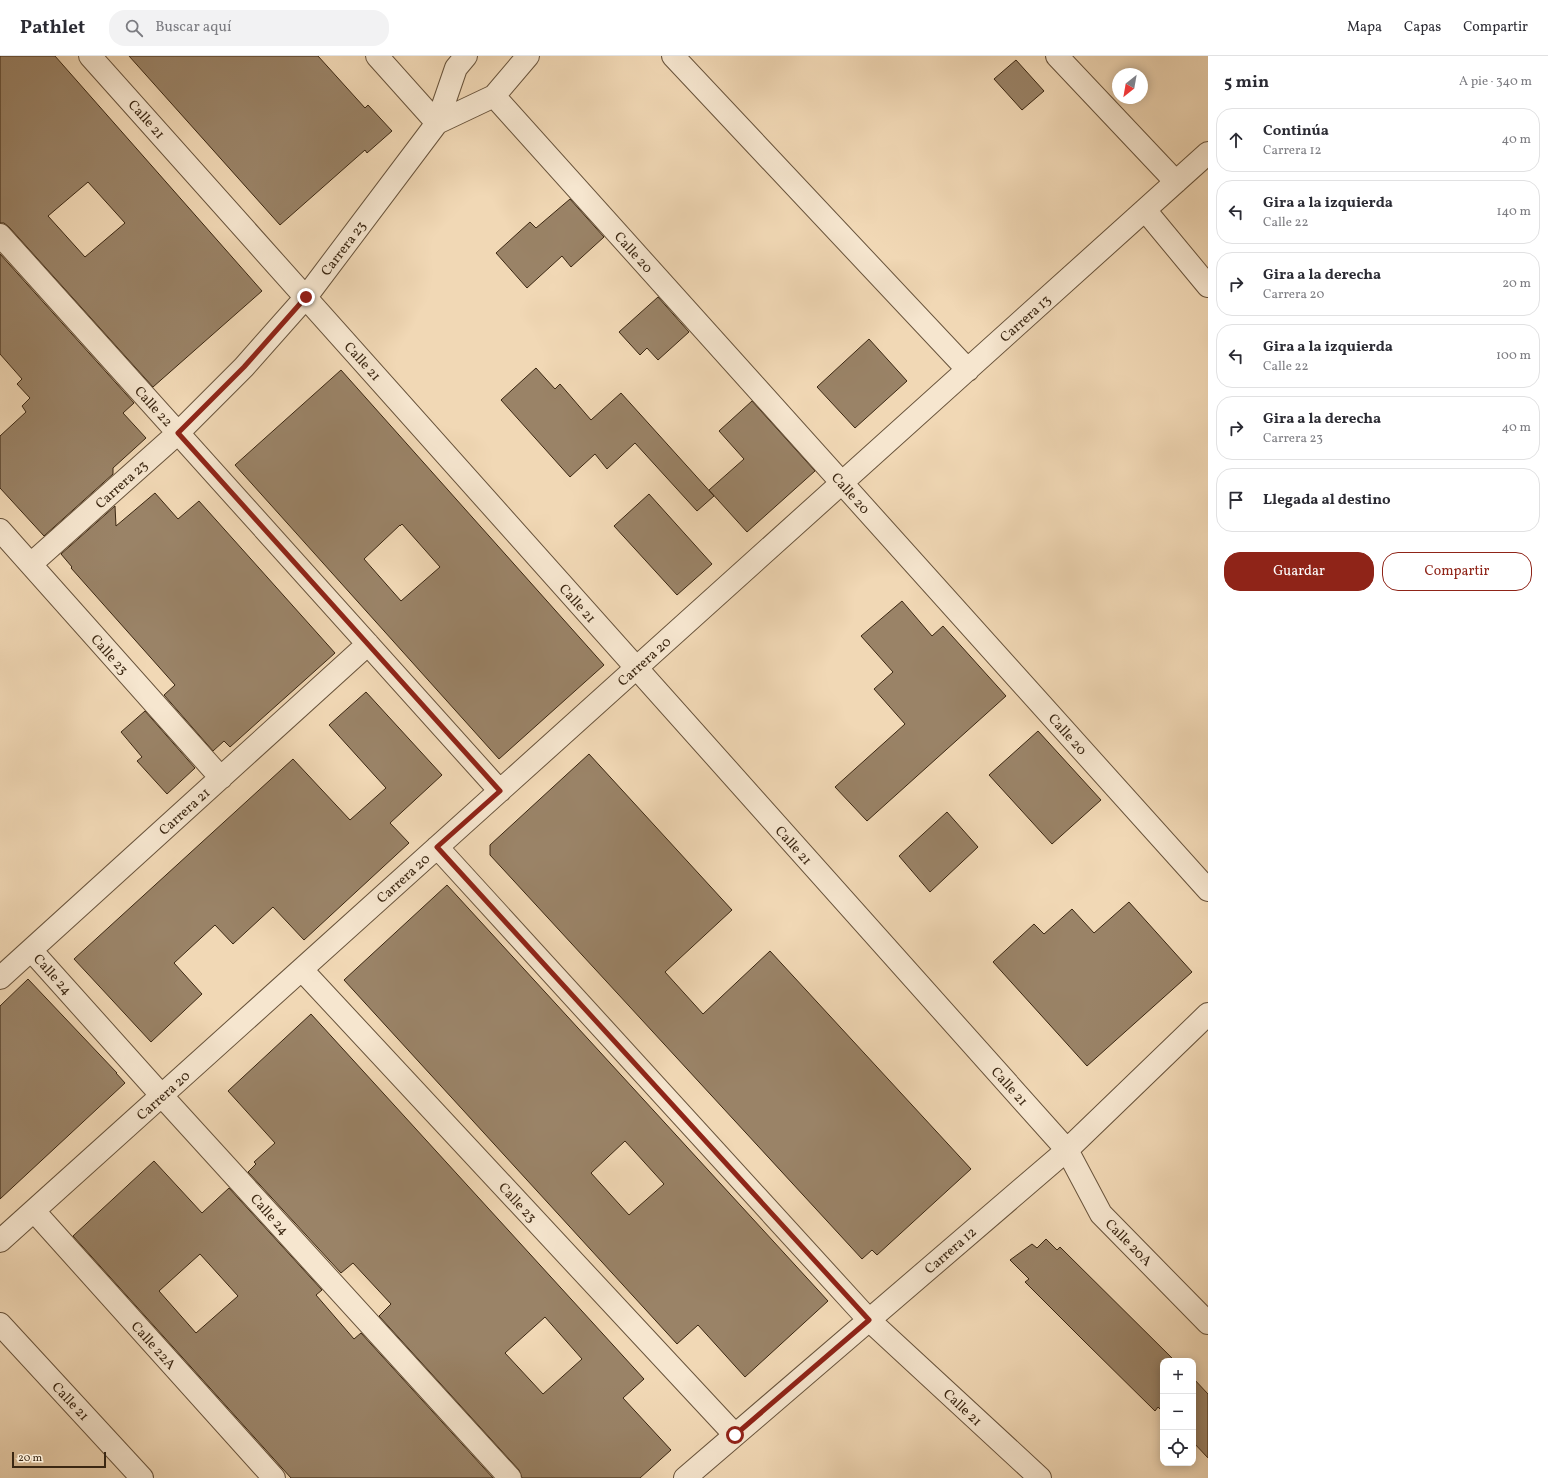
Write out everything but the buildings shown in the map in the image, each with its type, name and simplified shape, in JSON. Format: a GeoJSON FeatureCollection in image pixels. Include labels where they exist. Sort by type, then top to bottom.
{"type":"FeatureCollection","features":[{"type":"Feature","properties":{"kind":"street","name":"Calle 21"},"geometry":{"type":"LineString","coordinates":[[90,56],[1067,1150]]}},
{"type":"Feature","properties":{"kind":"street"},"geometry":{"type":"LineString","coordinates":[[377,56],[438,123]]}},
{"type":"Feature","properties":{"kind":"street","name":"Carrera 23"},"geometry":{"type":"LineString","coordinates":[[31,564],[178,433],[244,367],[306,297],[438,123],[456,68],[466,56]]}},
{"type":"Feature","properties":{"kind":"street","name":"Carrera 23"},"geometry":{"type":"LineString","coordinates":[[438,123],[494,96],[528,56]]}},
{"type":"Feature","properties":{"kind":"street"},"geometry":{"type":"LineString","coordinates":[[673,56],[968,370]]}},
{"type":"Feature","properties":{"kind":"street"},"geometry":{"type":"LineString","coordinates":[[1057,56],[1176,182]]}},
{"type":"Feature","properties":{"kind":"street","name":"Calle 20"},"geometry":{"type":"LineString","coordinates":[[494,96],[1208,890]]}},
{"type":"Feature","properties":{"kind":"street","name":"Carrera 13"},"geometry":{"type":"LineString","coordinates":[[842,483],[1208,153]]}},
{"type":"Feature","properties":{"kind":"street"},"geometry":{"type":"LineString","coordinates":[[1145,210],[1208,286]]}},
{"type":"Feature","properties":{"kind":"street","name":"Calle 22"},"geometry":{"type":"LineString","coordinates":[[0,235],[500,791]]}},
{"type":"Feature","properties":{"kind":"street","name":"Carrera 20"},"geometry":{"type":"LineString","coordinates":[[0,1241],[842,483]]}},
{"type":"Feature","properties":{"kind":"street","name":"Calle 23"},"geometry":{"type":"LineString","coordinates":[[0,530],[221,778]]}},
{"type":"Feature","properties":{"kind":"street","name":"Carrera 21"},"geometry":{"type":"LineString","coordinates":[[0,978],[368,644]]}},
{"type":"Feature","properties":{"kind":"street"},"geometry":{"type":"LineString","coordinates":[[437,847],[869,1320]]}},
{"type":"Feature","properties":{"kind":"street","name":"Calle 24"},"geometry":{"type":"LineString","coordinates":[[31,950],[510,1478]]}},
{"type":"Feature","properties":{"kind":"street","name":"Calle 23"},"geometry":{"type":"LineString","coordinates":[[302,970],[735,1435]]}},
{"type":"Feature","properties":{"kind":"street","name":"Carrera 12"},"geometry":{"type":"LineString","coordinates":[[686,1478],[1067,1150],[1208,1014]]}},
{"type":"Feature","properties":{"kind":"street","name":"Calle 20A"},"geometry":{"type":"LineString","coordinates":[[1067,1150],[1101,1214],[1208,1323]]}},
{"type":"Feature","properties":{"kind":"street","name":"Calle 22A"},"geometry":{"type":"LineString","coordinates":[[34,1211],[274,1478]]}},
{"type":"Feature","properties":{"kind":"street","name":"Calle 21"},"geometry":{"type":"LineString","coordinates":[[869,1320],[1040,1478]]}},
{"type":"Feature","properties":{"kind":"street","name":"Calle 21"},"geometry":{"type":"LineString","coordinates":[[0,1324],[142,1478]]}},
{"type":"Feature","properties":{"kind":"route"},"geometry":{"type":"LineString","coordinates":[[306,297],[244,367],[178,433],[500,791],[437,847],[869,1320],[735,1435]]}}]}
